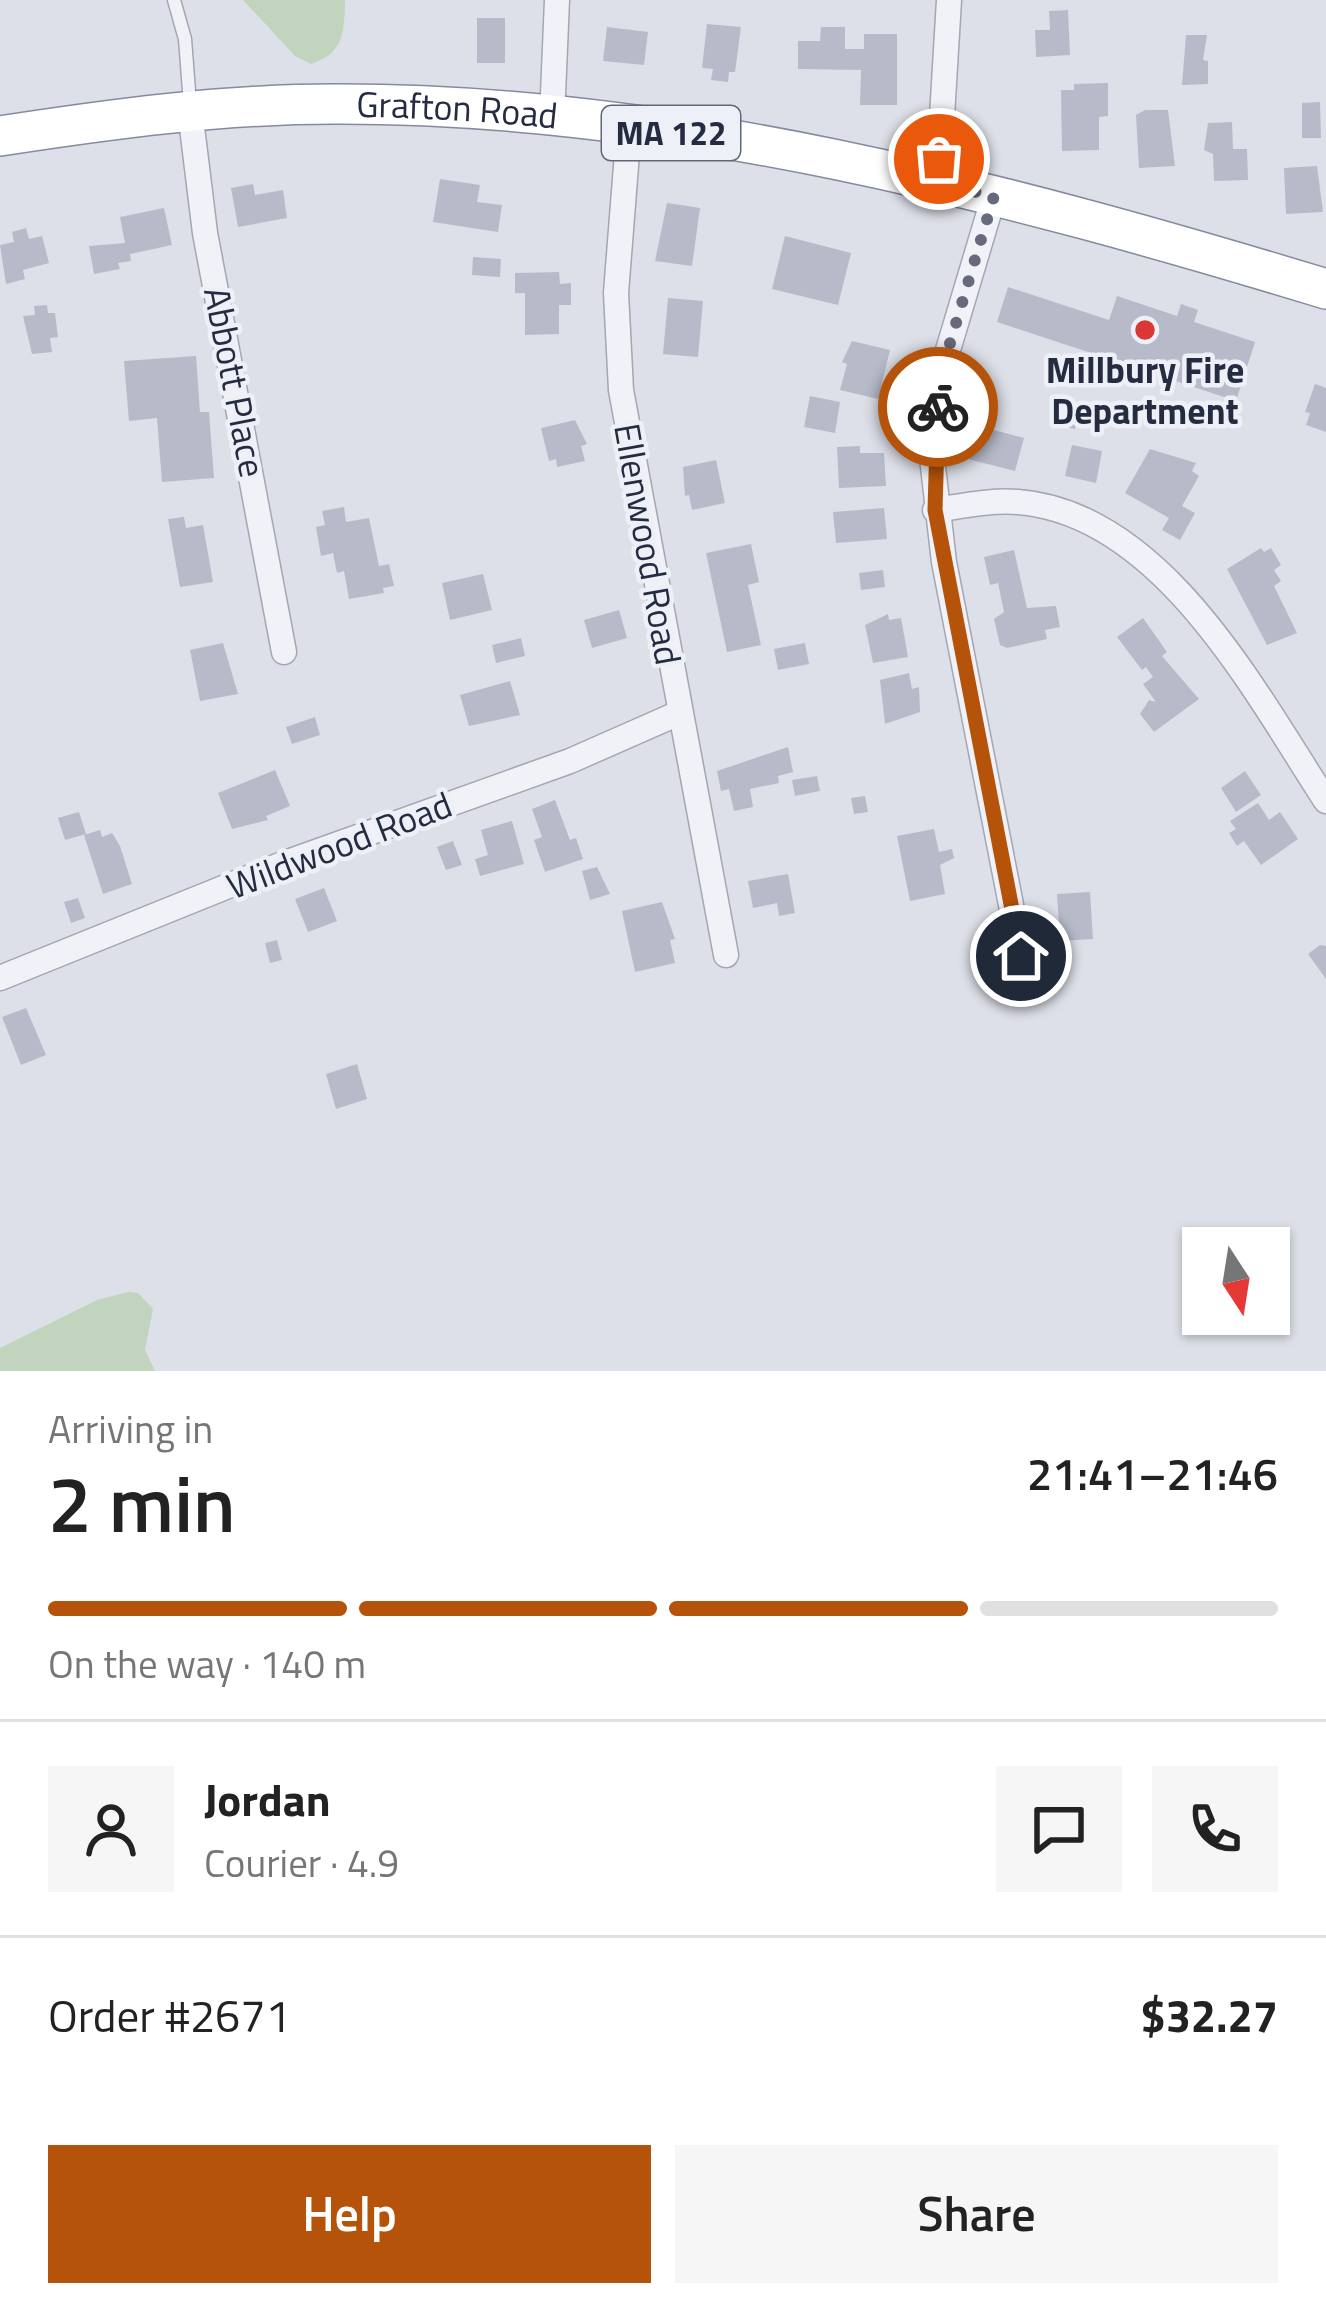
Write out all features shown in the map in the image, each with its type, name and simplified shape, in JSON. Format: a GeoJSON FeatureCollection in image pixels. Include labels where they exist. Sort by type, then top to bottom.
{"type":"FeatureCollection","features":[{"type":"Feature","properties":{"kind":"highway","name":"Grafton Road"},"geometry":{"type":"LineString","coordinates":[[0,136],[190,111],[337,104],[552,118],[740,143],[938,183],[1326,289]]}},
{"type":"Feature","properties":{"kind":"street"},"geometry":{"type":"LineString","coordinates":[[552,118],[557,0]]}},
{"type":"Feature","properties":{"kind":"street"},"geometry":{"type":"LineString","coordinates":[[938,183],[950,0]]}},
{"type":"Feature","properties":{"kind":"street","name":"Abbott Place"},"geometry":{"type":"LineString","coordinates":[[190,111],[205,232],[284,652]]}},
{"type":"Feature","properties":{"kind":"street","name":"Ellenwood Road"},"geometry":{"type":"LineString","coordinates":[[629,128],[616,293],[621,390],[726,955]]}},
{"type":"Feature","properties":{"kind":"street"},"geometry":{"type":"LineString","coordinates":[[994,196],[948,350],[932,458],[935,510],[1021,956]]}},
{"type":"Feature","properties":{"kind":"street"},"geometry":{"type":"LineString","coordinates":[[935,510],[1003,502],[1051,510],[1087,523],[1149,565],[1208,623],[1326,801]]}},
{"type":"Feature","properties":{"kind":"street","name":"Wildwood Road"},"geometry":{"type":"LineString","coordinates":[[0,978],[285,863],[570,761],[679,713]]}},
{"type":"Feature","properties":{"kind":"lane"},"geometry":{"type":"LineString","coordinates":[[174,0],[185,39],[190,111]]}},
{"type":"Feature","properties":{"kind":"green space"},"geometry":{"type":"Polygon","coordinates":[[[243,0],[345,0],[340,40],[331,54],[311,64],[295,56],[243,0]]]}},
{"type":"Feature","properties":{"kind":"green space"},"geometry":{"type":"Polygon","coordinates":[[[138,1293],[153,1309],[145,1350],[155,1371],[0,1371],[0,1348],[97,1300],[138,1293]]]}},
{"type":"Feature","properties":{"kind":"building"},"geometry":{"type":"Polygon","coordinates":[[[1068,10],[1070,55],[1036,57],[1035,30],[1050,30],[1049,11],[1068,10]]]}},
{"type":"Feature","properties":{"kind":"building"},"geometry":{"type":"Polygon","coordinates":[[[477,18],[505,18],[505,63],[477,63],[477,18]]]}},
{"type":"Feature","properties":{"kind":"building"},"geometry":{"type":"Polygon","coordinates":[[[707,24],[741,27],[735,72],[729,72],[728,82],[711,80],[713,69],[702,68],[707,24]]]}},
{"type":"Feature","properties":{"kind":"building"},"geometry":{"type":"Polygon","coordinates":[[[607,27],[648,32],[644,65],[603,61],[607,27]]]}},
{"type":"Feature","properties":{"kind":"building"},"geometry":{"type":"Polygon","coordinates":[[[821,27],[845,27],[845,49],[864,49],[864,34],[897,34],[897,105],[860,105],[861,70],[798,69],[798,41],[820,41],[821,27]]]}},
{"type":"Feature","properties":{"kind":"building"},"geometry":{"type":"Polygon","coordinates":[[[1186,35],[1207,35],[1203,60],[1208,61],[1208,84],[1182,85],[1186,35]]]}},
{"type":"Feature","properties":{"kind":"building"},"geometry":{"type":"Polygon","coordinates":[[[1108,83],[1108,116],[1099,117],[1099,150],[1062,151],[1061,90],[1074,90],[1074,84],[1108,83]]]}},
{"type":"Feature","properties":{"kind":"building"},"geometry":{"type":"Polygon","coordinates":[[[1320,102],[1321,138],[1302,138],[1302,103],[1320,102]]]}},
{"type":"Feature","properties":{"kind":"building"},"geometry":{"type":"Polygon","coordinates":[[[1168,110],[1175,166],[1139,168],[1136,115],[1168,110]]]}},
{"type":"Feature","properties":{"kind":"building"},"geometry":{"type":"Polygon","coordinates":[[[1232,122],[1233,149],[1247,149],[1248,180],[1214,181],[1213,154],[1204,150],[1208,123],[1232,122]]]}},
{"type":"Feature","properties":{"kind":"building"},"geometry":{"type":"Polygon","coordinates":[[[1317,166],[1323,212],[1286,214],[1284,168],[1317,166]]]}},
{"type":"Feature","properties":{"kind":"building"},"geometry":{"type":"Polygon","coordinates":[[[440,179],[480,185],[477,202],[502,205],[498,232],[433,222],[440,179]]]}},
{"type":"Feature","properties":{"kind":"building"},"geometry":{"type":"Polygon","coordinates":[[[253,184],[255,195],[283,190],[287,218],[238,227],[231,188],[253,184]]]}},
{"type":"Feature","properties":{"kind":"building"},"geometry":{"type":"Polygon","coordinates":[[[667,203],[700,208],[692,266],[655,261],[667,203]]]}},
{"type":"Feature","properties":{"kind":"building"},"geometry":{"type":"Polygon","coordinates":[[[164,208],[172,245],[130,254],[131,261],[118,263],[120,269],[94,274],[89,246],[125,243],[120,217],[164,208]]]}},
{"type":"Feature","properties":{"kind":"building"},"geometry":{"type":"Polygon","coordinates":[[[26,228],[29,239],[42,236],[49,263],[23,270],[25,279],[6,284],[0,245],[14,242],[12,232],[26,228]]]}},
{"type":"Feature","properties":{"kind":"building"},"geometry":{"type":"Polygon","coordinates":[[[785,236],[851,253],[838,305],[772,289],[785,236]]]}},
{"type":"Feature","properties":{"kind":"building"},"geometry":{"type":"Polygon","coordinates":[[[473,257],[501,259],[500,277],[472,275],[473,257]]]}},
{"type":"Feature","properties":{"kind":"building"},"geometry":{"type":"Polygon","coordinates":[[[559,272],[560,284],[571,283],[571,305],[559,305],[559,334],[525,335],[525,293],[515,293],[515,273],[559,272]]]}},
{"type":"Feature","properties":{"kind":"building"},"geometry":{"type":"Polygon","coordinates":[[[1008,287],[1109,320],[1117,296],[1177,316],[1181,304],[1198,310],[1194,322],[1255,342],[1236,401],[997,322],[1008,287]]]}},
{"type":"Feature","properties":{"kind":"building"},"geometry":{"type":"Polygon","coordinates":[[[668,298],[703,301],[698,357],[663,354],[668,298]]]}},
{"type":"Feature","properties":{"kind":"building"},"geometry":{"type":"Polygon","coordinates":[[[47,305],[48,313],[55,313],[58,337],[50,338],[52,352],[32,354],[23,316],[35,315],[34,306],[47,305]]]}},
{"type":"Feature","properties":{"kind":"building"},"geometry":{"type":"Polygon","coordinates":[[[852,341],[890,350],[878,399],[840,390],[847,364],[842,362],[852,341]]]}},
{"type":"Feature","properties":{"kind":"building"},"geometry":{"type":"Polygon","coordinates":[[[196,356],[200,412],[209,412],[214,478],[162,482],[157,418],[129,421],[124,361],[196,356]]]}},
{"type":"Feature","properties":{"kind":"building"},"geometry":{"type":"Polygon","coordinates":[[[1315,384],[1326,388],[1326,432],[1306,425],[1310,413],[1305,412],[1315,384]]]}},
{"type":"Feature","properties":{"kind":"building"},"geometry":{"type":"Polygon","coordinates":[[[810,396],[840,402],[835,433],[804,427],[810,396]]]}},
{"type":"Feature","properties":{"kind":"building"},"geometry":{"type":"Polygon","coordinates":[[[1060,408],[1078,412],[1075,429],[1057,425],[1060,408]]]}},
{"type":"Feature","properties":{"kind":"building"},"geometry":{"type":"Polygon","coordinates":[[[575,420],[587,444],[581,446],[585,461],[557,467],[556,459],[549,461],[541,428],[575,420]]]}},
{"type":"Feature","properties":{"kind":"building"},"geometry":{"type":"Polygon","coordinates":[[[979,426],[1024,438],[1015,471],[964,458],[971,429],[979,426]]]}},
{"type":"Feature","properties":{"kind":"building"},"geometry":{"type":"Polygon","coordinates":[[[1072,445],[1102,451],[1096,483],[1065,476],[1072,445]]]}},
{"type":"Feature","properties":{"kind":"building"},"geometry":{"type":"Polygon","coordinates":[[[860,446],[860,453],[884,453],[886,486],[839,488],[837,447],[860,446]]]}},
{"type":"Feature","properties":{"kind":"building"},"geometry":{"type":"Polygon","coordinates":[[[1150,449],[1196,463],[1192,471],[1199,476],[1182,506],[1195,513],[1180,540],[1162,530],[1169,518],[1125,493],[1150,449]]]}},
{"type":"Feature","properties":{"kind":"building"},"geometry":{"type":"Polygon","coordinates":[[[716,460],[725,503],[692,510],[689,495],[685,496],[683,467],[716,460]]]}},
{"type":"Feature","properties":{"kind":"building"},"geometry":{"type":"Polygon","coordinates":[[[344,507],[346,522],[369,518],[379,566],[389,564],[394,586],[383,588],[384,593],[349,599],[344,571],[337,573],[333,553],[321,556],[316,527],[325,525],[322,511],[344,507]]]}},
{"type":"Feature","properties":{"kind":"building"},"geometry":{"type":"Polygon","coordinates":[[[884,508],[887,539],[836,543],[833,512],[884,508]]]}},
{"type":"Feature","properties":{"kind":"building"},"geometry":{"type":"Polygon","coordinates":[[[184,517],[186,528],[203,525],[213,582],[180,587],[168,519],[184,517]]]}},
{"type":"Feature","properties":{"kind":"building"},"geometry":{"type":"Polygon","coordinates":[[[751,544],[759,582],[748,585],[761,645],[727,652],[706,553],[751,544]]]}},
{"type":"Feature","properties":{"kind":"building"},"geometry":{"type":"Polygon","coordinates":[[[1261,548],[1264,552],[1271,548],[1281,565],[1274,570],[1281,581],[1274,586],[1297,633],[1267,645],[1227,569],[1261,548]]]}},
{"type":"Feature","properties":{"kind":"building"},"geometry":{"type":"Polygon","coordinates":[[[1014,550],[1027,608],[1056,606],[1060,627],[1045,630],[1047,639],[1007,648],[1000,645],[994,619],[1004,612],[998,583],[990,585],[984,557],[1014,550]]]}},
{"type":"Feature","properties":{"kind":"building"},"geometry":{"type":"Polygon","coordinates":[[[883,570],[885,587],[861,590],[859,573],[883,570]]]}},
{"type":"Feature","properties":{"kind":"building"},"geometry":{"type":"Polygon","coordinates":[[[483,574],[492,610],[450,620],[442,583],[483,574]]]}},
{"type":"Feature","properties":{"kind":"building"},"geometry":{"type":"Polygon","coordinates":[[[619,610],[627,638],[592,648],[584,620],[619,610]]]}},
{"type":"Feature","properties":{"kind":"building"},"geometry":{"type":"Polygon","coordinates":[[[888,614],[889,620],[901,618],[908,657],[873,663],[865,625],[888,614]]]}},
{"type":"Feature","properties":{"kind":"building"},"geometry":{"type":"Polygon","coordinates":[[[1143,618],[1167,652],[1162,656],[1199,699],[1154,732],[1140,714],[1149,700],[1156,702],[1143,684],[1153,677],[1117,637],[1143,618]]]}},
{"type":"Feature","properties":{"kind":"building"},"geometry":{"type":"Polygon","coordinates":[[[521,638],[525,656],[496,663],[492,645],[521,638]]]}},
{"type":"Feature","properties":{"kind":"building"},"geometry":{"type":"Polygon","coordinates":[[[223,643],[238,694],[200,701],[190,650],[223,643]]]}},
{"type":"Feature","properties":{"kind":"building"},"geometry":{"type":"Polygon","coordinates":[[[805,643],[809,664],[778,670],[774,649],[805,643]]]}},
{"type":"Feature","properties":{"kind":"building"},"geometry":{"type":"Polygon","coordinates":[[[909,673],[912,689],[919,687],[920,712],[885,724],[880,680],[909,673]]]}},
{"type":"Feature","properties":{"kind":"building"},"geometry":{"type":"Polygon","coordinates":[[[510,681],[520,715],[469,726],[460,695],[510,681]]]}},
{"type":"Feature","properties":{"kind":"building"},"geometry":{"type":"Polygon","coordinates":[[[315,717],[320,735],[292,744],[286,727],[315,717]]]}},
{"type":"Feature","properties":{"kind":"building"},"geometry":{"type":"Polygon","coordinates":[[[788,747],[793,772],[778,776],[779,783],[750,789],[753,807],[734,811],[729,789],[721,791],[717,771],[788,747]]]}},
{"type":"Feature","properties":{"kind":"building"},"geometry":{"type":"Polygon","coordinates":[[[275,770],[290,806],[266,816],[268,820],[232,829],[218,793],[275,770]]]}},
{"type":"Feature","properties":{"kind":"building"},"geometry":{"type":"Polygon","coordinates":[[[1245,771],[1261,795],[1236,812],[1221,788],[1245,771]]]}},
{"type":"Feature","properties":{"kind":"building"},"geometry":{"type":"Polygon","coordinates":[[[817,776],[820,791],[795,796],[792,780],[817,776]]]}},
{"type":"Feature","properties":{"kind":"building"},"geometry":{"type":"Polygon","coordinates":[[[865,796],[868,812],[854,814],[851,798],[865,796]]]}},
{"type":"Feature","properties":{"kind":"building"},"geometry":{"type":"Polygon","coordinates":[[[555,800],[583,859],[545,872],[534,840],[542,837],[532,809],[555,800]]]}},
{"type":"Feature","properties":{"kind":"building"},"geometry":{"type":"Polygon","coordinates":[[[1258,803],[1269,820],[1280,812],[1298,839],[1261,865],[1244,841],[1237,846],[1229,833],[1236,829],[1230,821],[1258,803]]]}},
{"type":"Feature","properties":{"kind":"building"},"geometry":{"type":"Polygon","coordinates":[[[79,812],[86,834],[65,840],[58,818],[79,812]]]}},
{"type":"Feature","properties":{"kind":"building"},"geometry":{"type":"Polygon","coordinates":[[[512,821],[524,864],[480,876],[475,859],[488,855],[481,830],[512,821]]]}},
{"type":"Feature","properties":{"kind":"building"},"geometry":{"type":"Polygon","coordinates":[[[934,829],[939,852],[952,849],[954,858],[940,865],[945,894],[910,901],[897,836],[934,829]]]}},
{"type":"Feature","properties":{"kind":"building"},"geometry":{"type":"Polygon","coordinates":[[[100,830],[102,837],[112,833],[120,846],[132,884],[103,894],[84,835],[100,830]]]}},
{"type":"Feature","properties":{"kind":"building"},"geometry":{"type":"Polygon","coordinates":[[[453,841],[462,865],[446,870],[437,847],[453,841]]]}},
{"type":"Feature","properties":{"kind":"building"},"geometry":{"type":"Polygon","coordinates":[[[597,867],[610,894],[590,900],[582,871],[597,867]]]}},
{"type":"Feature","properties":{"kind":"building"},"geometry":{"type":"Polygon","coordinates":[[[788,874],[795,913],[779,916],[777,903],[753,908],[748,881],[788,874]]]}},
{"type":"Feature","properties":{"kind":"building"},"geometry":{"type":"Polygon","coordinates":[[[324,888],[337,921],[308,932],[295,899],[324,888]]]}},
{"type":"Feature","properties":{"kind":"building"},"geometry":{"type":"Polygon","coordinates":[[[1090,892],[1093,939],[1060,941],[1057,894],[1090,892]]]}},
{"type":"Feature","properties":{"kind":"building"},"geometry":{"type":"Polygon","coordinates":[[[78,898],[85,918],[71,923],[64,902],[78,898]]]}},
{"type":"Feature","properties":{"kind":"building"},"geometry":{"type":"Polygon","coordinates":[[[662,902],[675,939],[670,940],[675,963],[635,972],[622,911],[662,902]]]}},
{"type":"Feature","properties":{"kind":"building"},"geometry":{"type":"Polygon","coordinates":[[[277,940],[282,960],[270,963],[265,943],[277,940]]]}},
{"type":"Feature","properties":{"kind":"building"},"geometry":{"type":"Polygon","coordinates":[[[1326,946],[1326,979],[1308,954],[1326,946]]]}},
{"type":"Feature","properties":{"kind":"building"},"geometry":{"type":"Polygon","coordinates":[[[26,1008],[46,1055],[21,1065],[2,1017],[26,1008]]]}},
{"type":"Feature","properties":{"kind":"building"},"geometry":{"type":"Polygon","coordinates":[[[357,1064],[367,1099],[336,1109],[326,1074],[357,1064]]]}},
{"type":"Feature","properties":{"kind":"way so far"},"geometry":{"type":"LineString","coordinates":[[938,407],[948,350],[994,196],[938,183],[939,159]]}},
{"type":"Feature","properties":{"kind":"place","name":"Millbury Fire Department"},"geometry":{"type":"Point","coordinates":[1145,330]}},
{"type":"Feature","properties":{"kind":"route"},"geometry":{"type":"LineString","coordinates":[[938,407],[932,458],[935,510],[1021,956]]}}]}
